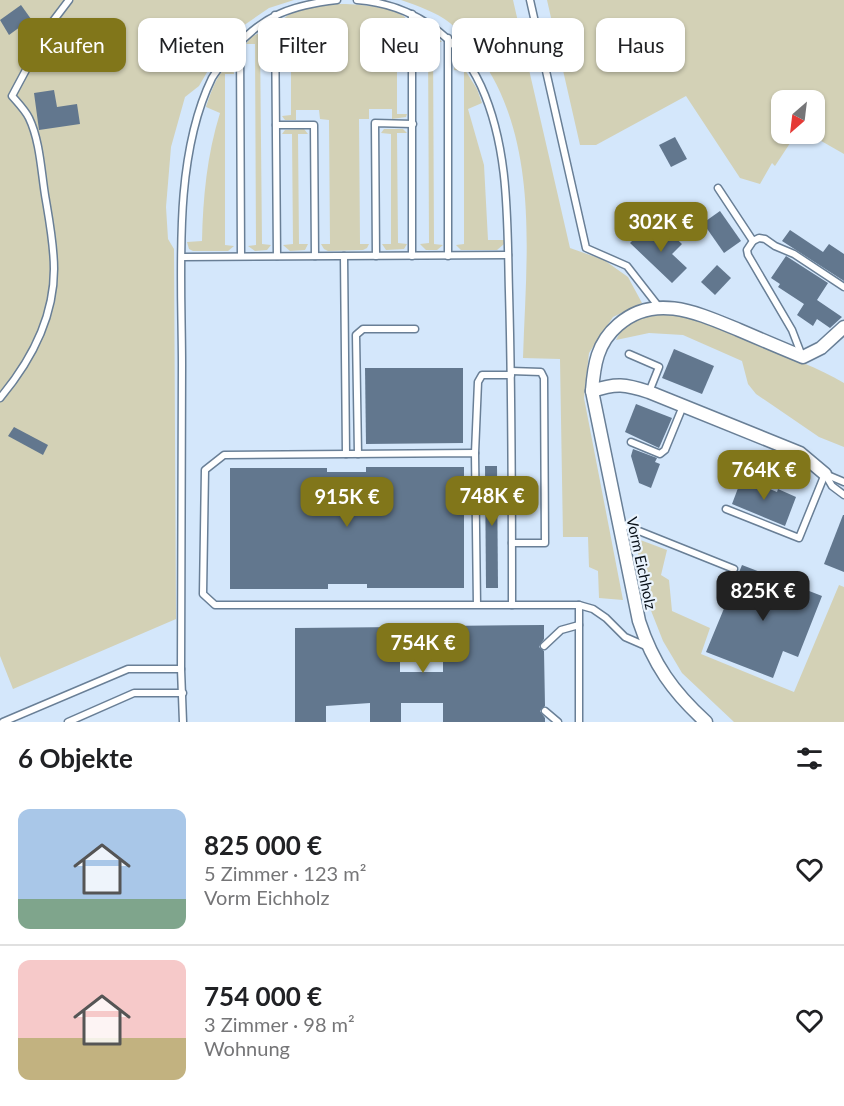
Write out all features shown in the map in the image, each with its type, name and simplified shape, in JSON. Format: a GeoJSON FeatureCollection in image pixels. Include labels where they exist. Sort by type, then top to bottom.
{"type":"FeatureCollection","features":[{"type":"Feature","properties":{"kind":"street","name":"Vorm Eichholz"},"geometry":{"type":"LineString","coordinates":[[706,722],[674,690],[660,669],[635,604],[592,391],[598,352],[608,334],[624,319],[659,307],[696,312],[803,357]]}},
{"type":"Feature","properties":{"kind":"street"},"geometry":{"type":"LineString","coordinates":[[803,357],[820,348],[844,327]]}},
{"type":"Feature","properties":{"kind":"street"},"geometry":{"type":"LineString","coordinates":[[592,391],[613,384],[630,385],[800,453],[825,474]]}},
{"type":"Feature","properties":{"kind":"lane"},"geometry":{"type":"LineString","coordinates":[[0,398],[27,362],[40,336],[48,312],[54,268],[38,150],[29,118],[12,96],[50,25],[69,0]]}},
{"type":"Feature","properties":{"kind":"lane"},"geometry":{"type":"LineString","coordinates":[[246,35],[275,15],[294,7],[337,0]]}},
{"type":"Feature","properties":{"kind":"lane"},"geometry":{"type":"LineString","coordinates":[[357,0],[395,6],[412,14],[448,38],[481,85],[496,131],[504,177],[508,255],[512,605]]}},
{"type":"Feature","properties":{"kind":"lane"},"geometry":{"type":"LineString","coordinates":[[530,0],[586,248],[627,266],[659,307]]}},
{"type":"Feature","properties":{"kind":"lane"},"geometry":{"type":"LineString","coordinates":[[412,14],[412,256]]}},
{"type":"Feature","properties":{"kind":"lane"},"geometry":{"type":"LineString","coordinates":[[275,15],[277,256]]}},
{"type":"Feature","properties":{"kind":"lane"},"geometry":{"type":"LineString","coordinates":[[448,38],[448,256]]}},
{"type":"Feature","properties":{"kind":"lane"},"geometry":{"type":"LineString","coordinates":[[183,722],[181,669],[184,192],[188,155],[194,130],[216,72]]}},
{"type":"Feature","properties":{"kind":"lane"},"geometry":{"type":"LineString","coordinates":[[240,72],[241,256]]}},
{"type":"Feature","properties":{"kind":"lane"},"geometry":{"type":"LineString","coordinates":[[376,256],[375,123],[413,124]]}},
{"type":"Feature","properties":{"kind":"lane"},"geometry":{"type":"LineString","coordinates":[[276,125],[314,125],[315,256]]}},
{"type":"Feature","properties":{"kind":"lane"},"geometry":{"type":"LineString","coordinates":[[718,188],[753,241]]}},
{"type":"Feature","properties":{"kind":"lane"},"geometry":{"type":"LineString","coordinates":[[803,357],[792,330],[747,250],[753,241],[765,239],[795,254],[844,287]]}},
{"type":"Feature","properties":{"kind":"lane"},"geometry":{"type":"LineString","coordinates":[[182,257],[508,255]]}},
{"type":"Feature","properties":{"kind":"lane"},"geometry":{"type":"LineString","coordinates":[[344,256],[346,454]]}},
{"type":"Feature","properties":{"kind":"lane"},"geometry":{"type":"LineString","coordinates":[[357,454],[356,335],[363,329],[415,329]]}},
{"type":"Feature","properties":{"kind":"lane"},"geometry":{"type":"LineString","coordinates":[[629,354],[659,367],[649,392]]}},
{"type":"Feature","properties":{"kind":"lane"},"geometry":{"type":"LineString","coordinates":[[477,605],[475,453],[478,382],[482,375],[541,372],[544,378],[545,543],[512,543]]}},
{"type":"Feature","properties":{"kind":"lane"},"geometry":{"type":"LineString","coordinates":[[631,442],[660,454],[665,450],[683,406]]}},
{"type":"Feature","properties":{"kind":"lane"},"geometry":{"type":"LineString","coordinates":[[475,453],[224,455],[206,470],[203,594],[215,605],[579,605],[593,609],[625,637],[650,648]]}},
{"type":"Feature","properties":{"kind":"lane"},"geometry":{"type":"LineString","coordinates":[[825,474],[844,482]]}},
{"type":"Feature","properties":{"kind":"lane"},"geometry":{"type":"LineString","coordinates":[[825,474],[832,486],[844,495]]}},
{"type":"Feature","properties":{"kind":"lane"},"geometry":{"type":"LineString","coordinates":[[726,509],[799,538],[825,474]]}},
{"type":"Feature","properties":{"kind":"lane"},"geometry":{"type":"LineString","coordinates":[[618,523],[734,569]]}},
{"type":"Feature","properties":{"kind":"lane"},"geometry":{"type":"LineString","coordinates":[[579,605],[579,722]]}},
{"type":"Feature","properties":{"kind":"lane"},"geometry":{"type":"LineString","coordinates":[[544,646],[561,630],[579,625]]}},
{"type":"Feature","properties":{"kind":"lane"},"geometry":{"type":"LineString","coordinates":[[3,722],[128,669],[181,669]]}},
{"type":"Feature","properties":{"kind":"lane"},"geometry":{"type":"LineString","coordinates":[[68,722],[134,693],[183,693]]}},
{"type":"Feature","properties":{"kind":"lane"},"geometry":{"type":"LineString","coordinates":[[544,711],[558,722]]}},
{"type":"Feature","properties":{"kind":"shaded area"},"geometry":{"type":"Polygon","coordinates":[[[0,0],[294,0],[269,8],[246,24],[246,18],[138,18],[138,72],[207,72],[199,86],[185,97],[171,147],[166,207],[168,239],[174,249],[176,619],[13,689],[0,656],[0,0]]]}},
{"type":"Feature","properties":{"kind":"shaded area"},"geometry":{"type":"Polygon","coordinates":[[[401,0],[513,0],[517,18],[452,18],[452,25],[427,10],[401,0]]]}},
{"type":"Feature","properties":{"kind":"shaded area"},"geometry":{"type":"Polygon","coordinates":[[[547,0],[844,0],[844,154],[825,143],[825,90],[771,90],[771,144],[789,144],[775,166],[772,163],[760,184],[740,178],[686,96],[596,145],[580,145],[563,72],[584,72],[584,18],[551,18],[547,0]]]}},
{"type":"Feature","properties":{"kind":"shaded area"},"geometry":{"type":"Polygon","coordinates":[[[323,5],[363,5],[390,10],[405,17],[360,18],[360,72],[397,72],[397,114],[407,114],[406,117],[392,119],[392,109],[369,109],[369,119],[359,119],[360,244],[369,244],[363,250],[328,251],[321,244],[330,244],[329,120],[320,119],[319,110],[296,110],[296,120],[285,120],[282,116],[291,115],[291,72],[348,72],[348,18],[285,18],[296,12],[323,5]]]}},
{"type":"Feature","properties":{"kind":"shaded area"},"geometry":{"type":"Polygon","coordinates":[[[258,34],[262,244],[271,245],[267,250],[255,251],[248,246],[256,245],[255,44],[246,44],[251,37],[258,34]]]}},
{"type":"Feature","properties":{"kind":"shaded area"},"geometry":{"type":"Polygon","coordinates":[[[222,72],[234,72],[234,74],[225,74],[225,245],[234,246],[228,251],[193,251],[189,249],[187,242],[202,241],[206,176],[220,113],[206,107],[222,72]]]}},
{"type":"Feature","properties":{"kind":"shaded area"},"geometry":{"type":"Polygon","coordinates":[[[428,72],[433,72],[434,244],[443,245],[437,250],[426,250],[420,244],[429,243],[428,72]]]}},
{"type":"Feature","properties":{"kind":"shaded area"},"geometry":{"type":"Polygon","coordinates":[[[464,72],[466,72],[477,89],[482,103],[468,109],[484,165],[488,240],[504,240],[504,244],[497,250],[461,250],[456,245],[464,244],[464,72]]]}},
{"type":"Feature","properties":{"kind":"shaded area"},"geometry":{"type":"Polygon","coordinates":[[[489,72],[530,72],[570,248],[604,260],[628,277],[642,303],[613,317],[589,353],[584,398],[623,600],[599,598],[598,571],[589,567],[588,537],[563,537],[560,359],[523,358],[527,240],[525,201],[521,162],[512,124],[498,88],[489,72]]]}},
{"type":"Feature","properties":{"kind":"shaded area"},"geometry":{"type":"Polygon","coordinates":[[[304,129],[308,134],[298,134],[299,244],[308,244],[305,250],[290,251],[283,245],[293,244],[292,134],[282,134],[285,130],[304,129]]]}},
{"type":"Feature","properties":{"kind":"shaded area"},"geometry":{"type":"Polygon","coordinates":[[[384,129],[403,129],[407,133],[397,133],[398,243],[407,244],[404,249],[386,250],[382,244],[391,244],[391,134],[381,133],[384,129]]]}},
{"type":"Feature","properties":{"kind":"shaded area"},"geometry":{"type":"Polygon","coordinates":[[[668,313],[740,336],[844,383],[844,447],[819,437],[756,394],[748,384],[742,361],[683,335],[649,333],[616,340],[625,327],[631,323],[668,313]]]}},
{"type":"Feature","properties":{"kind":"shaded area"},"geometry":{"type":"Polygon","coordinates":[[[635,538],[667,550],[661,575],[669,580],[672,611],[710,628],[701,654],[794,692],[839,585],[844,587],[844,722],[734,722],[682,673],[663,641],[648,603],[635,538]]]}},
{"type":"Feature","properties":{"kind":"building"},"geometry":{"type":"Polygon","coordinates":[[[21,5],[30,18],[18,18],[18,28],[9,35],[0,20],[21,5]]]}},
{"type":"Feature","properties":{"kind":"building"},"geometry":{"type":"Polygon","coordinates":[[[54,90],[57,107],[77,104],[80,124],[39,130],[34,93],[54,90]]]}},
{"type":"Feature","properties":{"kind":"building"},"geometry":{"type":"Polygon","coordinates":[[[675,137],[687,159],[671,167],[659,145],[675,137]]]}},
{"type":"Feature","properties":{"kind":"building"},"geometry":{"type":"Polygon","coordinates":[[[720,211],[741,241],[724,253],[703,223],[720,211]]]}},
{"type":"Feature","properties":{"kind":"building"},"geometry":{"type":"Polygon","coordinates":[[[645,228],[658,241],[668,231],[682,244],[672,254],[687,268],[672,283],[630,243],[645,228]]]}},
{"type":"Feature","properties":{"kind":"building"},"geometry":{"type":"Polygon","coordinates":[[[790,230],[823,252],[829,244],[844,254],[844,281],[782,241],[790,230]]]}},
{"type":"Feature","properties":{"kind":"building"},"geometry":{"type":"Polygon","coordinates":[[[786,256],[828,283],[817,300],[842,317],[830,328],[817,319],[813,326],[797,315],[804,304],[778,287],[780,284],[771,278],[786,256]]]}},
{"type":"Feature","properties":{"kind":"building"},"geometry":{"type":"Polygon","coordinates":[[[717,265],[731,278],[715,295],[701,282],[717,265]]]}},
{"type":"Feature","properties":{"kind":"building"},"geometry":{"type":"Polygon","coordinates":[[[674,349],[714,366],[702,394],[662,378],[674,349]]]}},
{"type":"Feature","properties":{"kind":"building"},"geometry":{"type":"Polygon","coordinates":[[[365,368],[463,368],[463,443],[366,444],[365,368]]]}},
{"type":"Feature","properties":{"kind":"building"},"geometry":{"type":"Polygon","coordinates":[[[636,404],[672,418],[659,448],[625,432],[636,404]]]}},
{"type":"Feature","properties":{"kind":"building"},"geometry":{"type":"Polygon","coordinates":[[[14,427],[48,445],[43,455],[8,436],[14,427]]]}},
{"type":"Feature","properties":{"kind":"building"},"geometry":{"type":"Polygon","coordinates":[[[633,449],[657,458],[655,462],[660,464],[651,488],[639,483],[631,456],[633,449]]]}},
{"type":"Feature","properties":{"kind":"building"},"geometry":{"type":"Polygon","coordinates":[[[485,466],[497,466],[498,588],[486,588],[485,466]]]}},
{"type":"Feature","properties":{"kind":"building"},"geometry":{"type":"Polygon","coordinates":[[[366,467],[464,467],[464,588],[367,588],[367,584],[328,584],[328,589],[230,589],[230,468],[327,468],[327,472],[366,472],[366,467]]]}},
{"type":"Feature","properties":{"kind":"building"},"geometry":{"type":"Polygon","coordinates":[[[743,475],[756,480],[755,483],[796,497],[785,526],[732,504],[743,475]]]}},
{"type":"Feature","properties":{"kind":"building"},"geometry":{"type":"Polygon","coordinates":[[[844,515],[844,572],[824,564],[844,515]]]}},
{"type":"Feature","properties":{"kind":"building"},"geometry":{"type":"Polygon","coordinates":[[[742,565],[822,596],[798,657],[783,651],[773,678],[706,652],[742,565]]]}},
{"type":"Feature","properties":{"kind":"building"},"geometry":{"type":"Polygon","coordinates":[[[544,625],[544,639],[539,647],[544,651],[545,706],[540,711],[545,722],[443,722],[443,703],[401,703],[401,722],[370,722],[370,703],[326,706],[326,722],[295,722],[295,628],[400,627],[400,672],[443,672],[443,626],[544,625]]]}}]}
